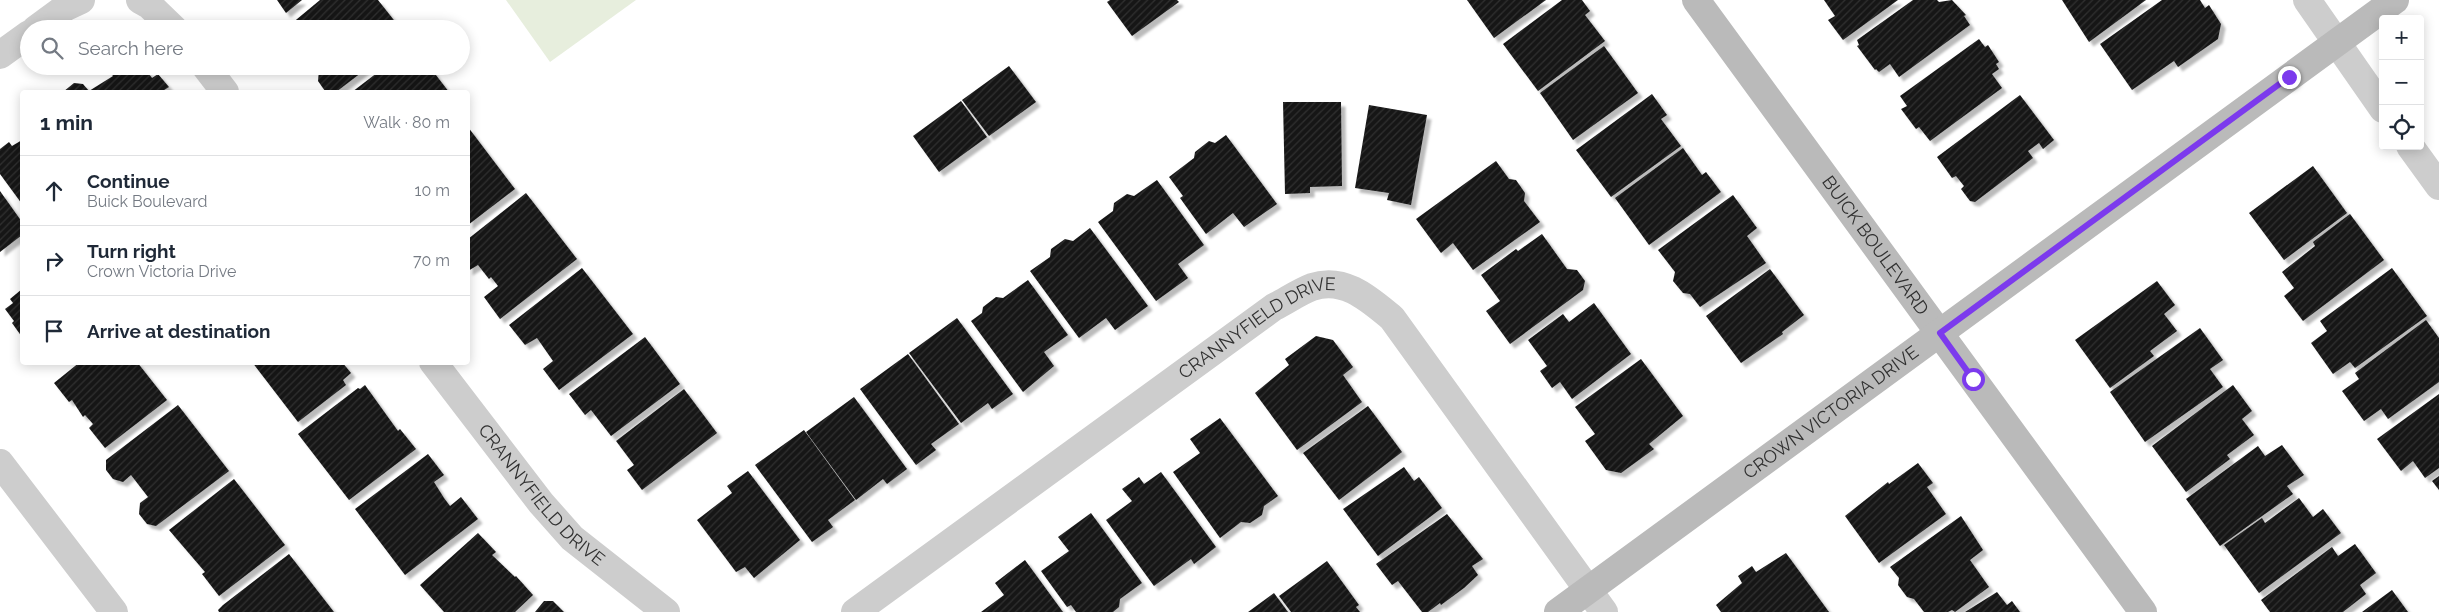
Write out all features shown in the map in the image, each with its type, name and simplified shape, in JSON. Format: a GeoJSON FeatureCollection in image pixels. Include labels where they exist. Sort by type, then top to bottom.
{"type":"FeatureCollection","features":[{"type":"Feature","properties":{"kind":"street"},"geometry":{"type":"LineString","coordinates":[[48,20],[66,7],[81,0]]}},
{"type":"Feature","properties":{"kind":"street"},"geometry":{"type":"LineString","coordinates":[[140,0],[150,5],[165,20]]}},
{"type":"Feature","properties":{"kind":"street","name":"BUICK BOULEVARD"},"geometry":{"type":"LineString","coordinates":[[1696,0],[2143,612]]}},
{"type":"Feature","properties":{"kind":"street"},"geometry":{"type":"LineString","coordinates":[[2307,0],[2380,105]]}},
{"type":"Feature","properties":{"kind":"street","name":"CROWN VICTORIA DRIVE"},"geometry":{"type":"LineString","coordinates":[[1558,612],[2395,0]]}},
{"type":"Feature","properties":{"kind":"street"},"geometry":{"type":"LineString","coordinates":[[0,55],[20,41]]}},
{"type":"Feature","properties":{"kind":"street"},"geometry":{"type":"LineString","coordinates":[[211,75],[223,90]]}},
{"type":"Feature","properties":{"kind":"street"},"geometry":{"type":"LineString","coordinates":[[2413,150],[2439,186]]}},
{"type":"Feature","properties":{"kind":"street","name":"CRANNYFIELD DRIVE"},"geometry":{"type":"LineString","coordinates":[[855,612],[1274,307],[1313,286],[1342,284],[1370,300],[1392,318],[1604,612]]}},
{"type":"Feature","properties":{"kind":"street","name":"CRANNYFIELD DRIVE"},"geometry":{"type":"LineString","coordinates":[[435,365],[541,503],[572,538],[666,612]]}},
{"type":"Feature","properties":{"kind":"street"},"geometry":{"type":"LineString","coordinates":[[0,462],[114,612]]}},
{"type":"Feature","properties":{"kind":"green space"},"geometry":{"type":"Polygon","coordinates":[[[506,0],[636,0],[550,62],[506,0]]]}},
{"type":"Feature","properties":{"kind":"building"},"geometry":{"type":"Polygon","coordinates":[[[277,0],[302,0],[286,13],[277,0]]]}},
{"type":"Feature","properties":{"kind":"building"},"geometry":{"type":"Polygon","coordinates":[[[320,0],[378,0],[394,20],[296,20],[320,0]]]}},
{"type":"Feature","properties":{"kind":"building"},"geometry":{"type":"Polygon","coordinates":[[[1110,0],[1177,0],[1179,2],[1132,36],[1107,2],[1110,0]]]}},
{"type":"Feature","properties":{"kind":"building"},"geometry":{"type":"Polygon","coordinates":[[[1467,0],[1546,0],[1494,38],[1467,0]]]}},
{"type":"Feature","properties":{"kind":"building"},"geometry":{"type":"Polygon","coordinates":[[[1562,0],[1582,0],[1590,11],[1585,15],[1605,41],[1538,91],[1503,44],[1562,0]]]}},
{"type":"Feature","properties":{"kind":"building"},"geometry":{"type":"Polygon","coordinates":[[[1824,0],[1898,0],[1843,40],[1828,20],[1835,16],[1824,0]]]}},
{"type":"Feature","properties":{"kind":"building"},"geometry":{"type":"Polygon","coordinates":[[[1913,0],[1937,0],[1939,2],[1952,0],[1966,15],[1964,16],[1970,25],[1899,77],[1890,64],[1879,72],[1875,70],[1857,46],[1859,45],[1857,40],[1913,0]]]}},
{"type":"Feature","properties":{"kind":"building"},"geometry":{"type":"Polygon","coordinates":[[[2062,0],[2146,0],[2089,42],[2062,0]]]}},
{"type":"Feature","properties":{"kind":"building"},"geometry":{"type":"Polygon","coordinates":[[[2162,0],[2200,0],[2205,8],[2209,5],[2221,24],[2218,39],[2178,67],[2174,61],[2132,90],[2100,44],[2162,0]]]}},
{"type":"Feature","properties":{"kind":"building"},"geometry":{"type":"Polygon","coordinates":[[[1979,39],[1985,47],[1988,45],[1999,62],[1996,64],[1999,69],[1992,74],[2002,88],[1930,141],[1919,127],[1916,129],[1901,109],[1907,106],[1900,96],[1979,39]]]}},
{"type":"Feature","properties":{"kind":"building"},"geometry":{"type":"Polygon","coordinates":[[[1604,46],[1638,93],[1573,140],[1540,93],[1604,46]]]}},
{"type":"Feature","properties":{"kind":"building"},"geometry":{"type":"Polygon","coordinates":[[[1009,66],[1036,102],[989,136],[962,100],[1009,66]]]}},
{"type":"Feature","properties":{"kind":"building"},"geometry":{"type":"Polygon","coordinates":[[[150,75],[152,78],[159,75],[169,87],[164,90],[91,90],[113,76],[150,75]]]}},
{"type":"Feature","properties":{"kind":"building"},"geometry":{"type":"Polygon","coordinates":[[[319,75],[358,75],[339,90],[324,90],[318,81],[319,75]]]}},
{"type":"Feature","properties":{"kind":"building"},"geometry":{"type":"Polygon","coordinates":[[[374,75],[436,75],[447,90],[355,90],[374,75]]]}},
{"type":"Feature","properties":{"kind":"building"},"geometry":{"type":"Polygon","coordinates":[[[74,83],[83,84],[88,90],[65,90],[74,83]]]}},
{"type":"Feature","properties":{"kind":"building"},"geometry":{"type":"Polygon","coordinates":[[[1652,94],[1667,115],[1661,119],[1681,146],[1611,197],[1576,150],[1652,94]]]}},
{"type":"Feature","properties":{"kind":"building"},"geometry":{"type":"Polygon","coordinates":[[[2020,95],[2054,140],[2043,149],[2039,143],[2028,151],[2033,158],[1975,202],[1970,201],[1961,189],[1964,186],[1956,176],[1952,178],[1937,157],[2020,95]]]}},
{"type":"Feature","properties":{"kind":"building"},"geometry":{"type":"Polygon","coordinates":[[[961,101],[987,137],[939,172],[913,136],[961,101]]]}},
{"type":"Feature","properties":{"kind":"building"},"geometry":{"type":"Polygon","coordinates":[[[1283,102],[1341,102],[1342,186],[1310,187],[1310,193],[1285,194],[1283,102]]]}},
{"type":"Feature","properties":{"kind":"building"},"geometry":{"type":"Polygon","coordinates":[[[1369,105],[1427,115],[1411,205],[1387,200],[1389,193],[1355,188],[1369,105]]]}},
{"type":"Feature","properties":{"kind":"building"},"geometry":{"type":"Polygon","coordinates":[[[470,130],[515,189],[470,223],[470,130]]]}},
{"type":"Feature","properties":{"kind":"building"},"geometry":{"type":"Polygon","coordinates":[[[1226,135],[1277,204],[1244,227],[1233,213],[1206,234],[1180,198],[1183,196],[1169,177],[1194,158],[1195,152],[1209,141],[1215,143],[1226,135]]]}},
{"type":"Feature","properties":{"kind":"building"},"geometry":{"type":"Polygon","coordinates":[[[20,141],[20,201],[0,174],[0,149],[9,142],[12,146],[20,141]]]}},
{"type":"Feature","properties":{"kind":"building"},"geometry":{"type":"Polygon","coordinates":[[[1683,148],[1702,175],[1706,172],[1721,192],[1649,245],[1615,198],[1683,148]]]}},
{"type":"Feature","properties":{"kind":"building"},"geometry":{"type":"Polygon","coordinates":[[[1496,161],[1509,179],[1516,180],[1525,193],[1524,201],[1540,222],[1473,270],[1453,243],[1441,253],[1416,219],[1496,161]]]}},
{"type":"Feature","properties":{"kind":"building"},"geometry":{"type":"Polygon","coordinates":[[[2313,166],[2347,213],[2284,260],[2249,213],[2313,166]]]}},
{"type":"Feature","properties":{"kind":"building"},"geometry":{"type":"Polygon","coordinates":[[[1157,180],[1204,245],[1178,264],[1188,278],[1156,301],[1098,222],[1113,211],[1114,203],[1127,194],[1134,196],[1157,180]]]}},
{"type":"Feature","properties":{"kind":"building"},"geometry":{"type":"Polygon","coordinates":[[[0,191],[20,219],[20,237],[0,252],[0,191]]]}},
{"type":"Feature","properties":{"kind":"building"},"geometry":{"type":"Polygon","coordinates":[[[526,193],[577,259],[500,319],[484,297],[498,286],[491,277],[489,279],[478,265],[470,270],[470,237],[526,193]]]}},
{"type":"Feature","properties":{"kind":"building"},"geometry":{"type":"Polygon","coordinates":[[[1733,195],[1757,228],[1747,236],[1766,263],[1700,307],[1690,294],[1683,293],[1673,281],[1675,272],[1658,250],[1733,195]]]}},
{"type":"Feature","properties":{"kind":"building"},"geometry":{"type":"Polygon","coordinates":[[[2350,214],[2384,260],[2303,321],[2284,296],[2294,288],[2282,272],[2315,246],[2313,242],[2350,214]]]}},
{"type":"Feature","properties":{"kind":"building"},"geometry":{"type":"Polygon","coordinates":[[[1090,228],[1148,306],[1115,330],[1106,318],[1079,338],[1030,271],[1050,257],[1051,249],[1065,239],[1073,241],[1090,228]]]}},
{"type":"Feature","properties":{"kind":"building"},"geometry":{"type":"Polygon","coordinates":[[[1542,234],[1567,269],[1577,270],[1585,281],[1583,290],[1510,344],[1486,311],[1500,301],[1481,275],[1516,249],[1518,251],[1542,234]]]}},
{"type":"Feature","properties":{"kind":"building"},"geometry":{"type":"Polygon","coordinates":[[[582,268],[633,334],[559,390],[543,369],[553,361],[537,338],[525,345],[509,325],[582,268]]]}},
{"type":"Feature","properties":{"kind":"building"},"geometry":{"type":"Polygon","coordinates":[[[2392,268],[2427,316],[2355,368],[2350,362],[2333,374],[2311,343],[2327,331],[2320,321],[2392,268]]]}},
{"type":"Feature","properties":{"kind":"building"},"geometry":{"type":"Polygon","coordinates":[[[1770,269],[1804,315],[1782,332],[1783,334],[1741,363],[1706,316],[1770,269]]]}},
{"type":"Feature","properties":{"kind":"building"},"geometry":{"type":"Polygon","coordinates":[[[1028,280],[1068,335],[1044,352],[1054,366],[1023,392],[971,321],[982,313],[983,307],[996,297],[1003,298],[1028,280]]]}},
{"type":"Feature","properties":{"kind":"building"},"geometry":{"type":"Polygon","coordinates":[[[2157,281],[2175,305],[2164,314],[2177,331],[2150,351],[2154,356],[2110,388],[2075,340],[2157,281]]]}},
{"type":"Feature","properties":{"kind":"building"},"geometry":{"type":"Polygon","coordinates":[[[20,291],[20,334],[12,323],[14,321],[5,309],[13,303],[10,299],[20,291]]]}},
{"type":"Feature","properties":{"kind":"building"},"geometry":{"type":"Polygon","coordinates":[[[1594,303],[1631,354],[1572,399],[1560,382],[1552,388],[1540,371],[1547,366],[1528,340],[1563,314],[1569,322],[1594,303]]]}},
{"type":"Feature","properties":{"kind":"building"},"geometry":{"type":"Polygon","coordinates":[[[957,318],[1013,394],[992,409],[988,403],[961,423],[909,353],[957,318]]]}},
{"type":"Feature","properties":{"kind":"building"},"geometry":{"type":"Polygon","coordinates":[[[2426,320],[2439,338],[2439,382],[2388,419],[2381,409],[2364,421],[2342,391],[2359,379],[2355,373],[2426,320]]]}},
{"type":"Feature","properties":{"kind":"building"},"geometry":{"type":"Polygon","coordinates":[[[2200,328],[2223,360],[2210,369],[2223,387],[2145,442],[2110,392],[2200,328]]]}},
{"type":"Feature","properties":{"kind":"building"},"geometry":{"type":"Polygon","coordinates":[[[1316,336],[1333,340],[1353,367],[1343,375],[1362,402],[1297,450],[1255,393],[1289,365],[1285,359],[1316,336]]]}},
{"type":"Feature","properties":{"kind":"building"},"geometry":{"type":"Polygon","coordinates":[[[645,337],[680,384],[611,436],[591,410],[585,415],[569,394],[645,337]]]}},
{"type":"Feature","properties":{"kind":"building"},"geometry":{"type":"Polygon","coordinates":[[[908,354],[959,424],[931,444],[936,450],[916,465],[860,389],[908,354]]]}},
{"type":"Feature","properties":{"kind":"building"},"geometry":{"type":"Polygon","coordinates":[[[1641,359],[1683,416],[1649,444],[1654,449],[1621,473],[1606,470],[1585,441],[1595,434],[1575,407],[1641,359]]]}},
{"type":"Feature","properties":{"kind":"building"},"geometry":{"type":"Polygon","coordinates":[[[76,365],[139,365],[167,400],[105,448],[89,428],[93,424],[85,415],[83,417],[72,400],[69,402],[54,383],[76,365]]]}},
{"type":"Feature","properties":{"kind":"building"},"geometry":{"type":"Polygon","coordinates":[[[254,365],[344,365],[351,373],[343,380],[346,385],[298,422],[254,365]]]}},
{"type":"Feature","properties":{"kind":"building"},"geometry":{"type":"Polygon","coordinates":[[[365,385],[398,431],[400,429],[416,449],[349,500],[298,434],[358,388],[360,389],[365,385]]]}},
{"type":"Feature","properties":{"kind":"building"},"geometry":{"type":"Polygon","coordinates":[[[2233,385],[2252,411],[2242,419],[2254,435],[2227,455],[2230,459],[2186,492],[2152,446],[2233,385]]]}},
{"type":"Feature","properties":{"kind":"building"},"geometry":{"type":"Polygon","coordinates":[[[684,389],[717,433],[642,490],[627,470],[634,465],[616,441],[684,389]]]}},
{"type":"Feature","properties":{"kind":"building"},"geometry":{"type":"Polygon","coordinates":[[[2439,394],[2439,468],[2425,478],[2413,461],[2401,471],[2377,439],[2439,394]]]}},
{"type":"Feature","properties":{"kind":"building"},"geometry":{"type":"Polygon","coordinates":[[[854,397],[907,469],[887,484],[883,479],[856,500],[806,432],[854,397]]]}},
{"type":"Feature","properties":{"kind":"building"},"geometry":{"type":"Polygon","coordinates":[[[178,405],[229,471],[156,526],[147,524],[139,514],[140,503],[148,497],[131,475],[123,482],[113,479],[106,470],[106,460],[178,405]]]}},
{"type":"Feature","properties":{"kind":"building"},"geometry":{"type":"Polygon","coordinates":[[[1368,406],[1402,452],[1339,500],[1303,453],[1368,406]]]}},
{"type":"Feature","properties":{"kind":"building"},"geometry":{"type":"Polygon","coordinates":[[[1220,418],[1278,496],[1264,506],[1262,515],[1250,523],[1241,522],[1220,538],[1173,472],[1200,453],[1190,439],[1220,418]]]}},
{"type":"Feature","properties":{"kind":"building"},"geometry":{"type":"Polygon","coordinates":[[[804,430],[855,500],[828,520],[833,527],[812,542],[755,465],[804,430]]]}},
{"type":"Feature","properties":{"kind":"building"},"geometry":{"type":"Polygon","coordinates":[[[2282,445],[2304,475],[2287,486],[2293,494],[2220,546],[2186,499],[2258,446],[2265,456],[2282,445]]]}},
{"type":"Feature","properties":{"kind":"building"},"geometry":{"type":"Polygon","coordinates":[[[428,454],[444,475],[434,482],[450,506],[461,497],[478,519],[405,575],[355,509],[428,454]]]}},
{"type":"Feature","properties":{"kind":"building"},"geometry":{"type":"Polygon","coordinates":[[[1918,463],[1933,483],[1927,487],[1946,514],[1879,563],[1845,516],[1888,482],[1889,484],[1918,463]]]}},
{"type":"Feature","properties":{"kind":"building"},"geometry":{"type":"Polygon","coordinates":[[[1404,467],[1414,481],[1419,477],[1442,508],[1378,556],[1343,509],[1404,467]]]}},
{"type":"Feature","properties":{"kind":"building"},"geometry":{"type":"Polygon","coordinates":[[[748,471],[800,540],[754,578],[745,567],[736,572],[697,520],[732,493],[727,486],[748,471]]]}},
{"type":"Feature","properties":{"kind":"building"},"geometry":{"type":"Polygon","coordinates":[[[1161,472],[1216,547],[1194,564],[1191,559],[1154,586],[1106,520],[1132,501],[1122,489],[1139,477],[1144,484],[1161,472]]]}},
{"type":"Feature","properties":{"kind":"building"},"geometry":{"type":"Polygon","coordinates":[[[2439,476],[2439,490],[2432,481],[2439,476]]]}},
{"type":"Feature","properties":{"kind":"building"},"geometry":{"type":"Polygon","coordinates":[[[234,479],[285,545],[219,596],[202,574],[205,572],[169,530],[234,479]]]}},
{"type":"Feature","properties":{"kind":"building"},"geometry":{"type":"Polygon","coordinates":[[[2299,498],[2313,517],[2323,509],[2341,533],[2259,593],[2224,545],[2262,518],[2265,523],[2299,498]]]}},
{"type":"Feature","properties":{"kind":"building"},"geometry":{"type":"Polygon","coordinates":[[[1091,513],[1142,583],[1120,599],[1119,607],[1113,612],[1076,612],[1071,605],[1067,607],[1041,571],[1069,551],[1058,537],[1091,513]]]}},
{"type":"Feature","properties":{"kind":"building"},"geometry":{"type":"Polygon","coordinates":[[[1447,514],[1483,559],[1472,566],[1478,575],[1464,588],[1441,605],[1440,603],[1428,612],[1422,612],[1398,581],[1392,585],[1376,564],[1447,514]]]}},
{"type":"Feature","properties":{"kind":"building"},"geometry":{"type":"Polygon","coordinates":[[[1961,516],[1983,550],[1970,560],[1989,587],[1955,612],[1952,610],[1948,612],[1924,612],[1914,599],[1907,597],[1898,585],[1899,578],[1890,567],[1961,516]]]}},
{"type":"Feature","properties":{"kind":"building"},"geometry":{"type":"Polygon","coordinates":[[[478,533],[496,552],[492,555],[516,576],[533,595],[515,612],[444,612],[420,585],[478,533]]]}},
{"type":"Feature","properties":{"kind":"building"},"geometry":{"type":"Polygon","coordinates":[[[2355,544],[2376,573],[2360,585],[2366,594],[2343,612],[2270,612],[2261,600],[2332,547],[2338,556],[2355,544]]]}},
{"type":"Feature","properties":{"kind":"building"},"geometry":{"type":"Polygon","coordinates":[[[1786,553],[1829,612],[1721,612],[1716,605],[1742,583],[1738,576],[1752,566],[1756,572],[1786,553]]]}},
{"type":"Feature","properties":{"kind":"building"},"geometry":{"type":"Polygon","coordinates":[[[289,554],[334,612],[219,612],[218,610],[223,605],[289,554]]]}},
{"type":"Feature","properties":{"kind":"building"},"geometry":{"type":"Polygon","coordinates":[[[1025,560],[1063,612],[981,612],[1004,595],[995,583],[1025,560]]]}},
{"type":"Feature","properties":{"kind":"building"},"geometry":{"type":"Polygon","coordinates":[[[1327,561],[1359,605],[1356,607],[1360,612],[1291,612],[1279,596],[1327,561]]]}},
{"type":"Feature","properties":{"kind":"building"},"geometry":{"type":"Polygon","coordinates":[[[2392,590],[2408,612],[2362,612],[2392,590]]]}},
{"type":"Feature","properties":{"kind":"building"},"geometry":{"type":"Polygon","coordinates":[[[1997,592],[2007,605],[2012,601],[2020,612],[1965,612],[1997,592]]]}},
{"type":"Feature","properties":{"kind":"building"},"geometry":{"type":"Polygon","coordinates":[[[1274,593],[1288,612],[1248,612],[1274,593]]]}},
{"type":"Feature","properties":{"kind":"building"},"geometry":{"type":"Polygon","coordinates":[[[544,601],[553,601],[564,612],[535,612],[544,601]]]}},
{"type":"Feature","properties":{"kind":"route"},"geometry":{"type":"LineString","coordinates":[[1973,379],[1940,333],[2289,77]]}}]}
